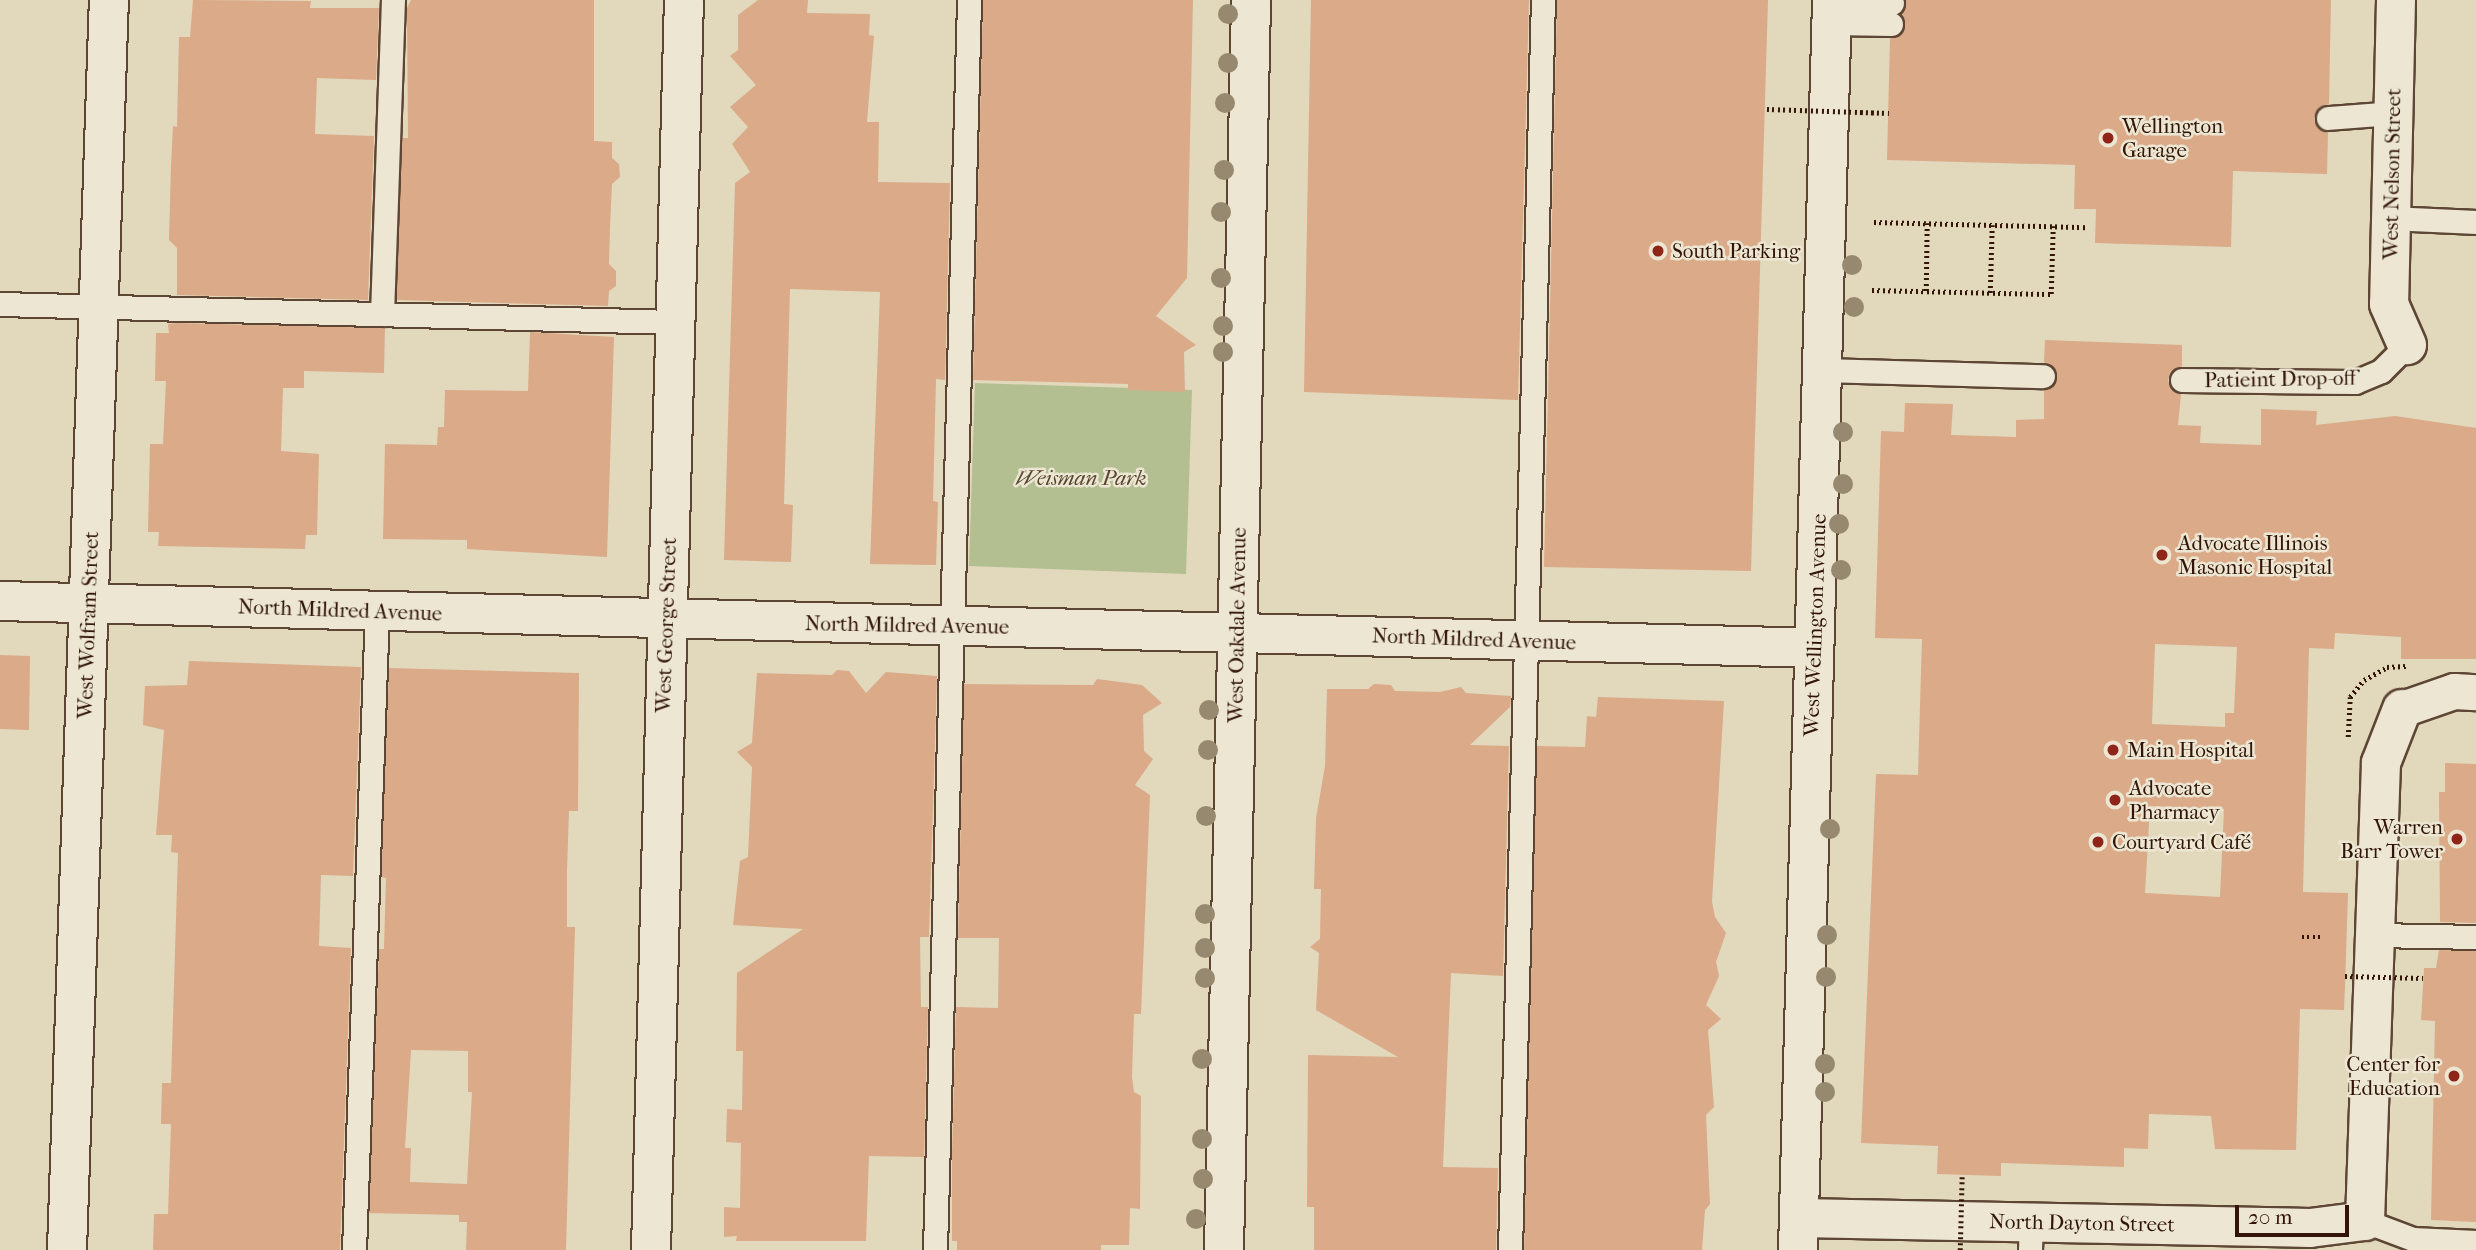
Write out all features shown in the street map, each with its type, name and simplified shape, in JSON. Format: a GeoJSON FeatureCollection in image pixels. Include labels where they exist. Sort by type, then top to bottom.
{"type":"FeatureCollection","features":[{"type":"Feature","properties":{"kind":"street","name":"West Wolfram Street"},"geometry":{"type":"LineString","coordinates":[[67,1250],[109,0]]}},
{"type":"Feature","properties":{"kind":"street","name":"West George Street"},"geometry":{"type":"LineString","coordinates":[[651,1250],[684,0]]}},
{"type":"Feature","properties":{"kind":"street","name":"West Oakdale Avenue"},"geometry":{"type":"LineString","coordinates":[[1224,1250],[1251,0]]}},
{"type":"Feature","properties":{"kind":"street","name":"West Nelson Street"},"geometry":{"type":"LineString","coordinates":[[2396,0],[2389,304],[2407,345]]}},
{"type":"Feature","properties":{"kind":"street","name":"West Wellington Avenue"},"geometry":{"type":"LineString","coordinates":[[1799,1234],[1832,8]]}},
{"type":"Feature","properties":{"kind":"street","name":"North Mildred Avenue"},"geometry":{"type":"LineString","coordinates":[[0,601],[1815,648]]}},
{"type":"Feature","properties":{"kind":"street"},"geometry":{"type":"LineString","coordinates":[[2365,1221],[2381,763],[2402,709],[2454,691],[2476,692]]}},
{"type":"Feature","properties":{"kind":"street","name":"North Dayton Street"},"geometry":{"type":"LineString","coordinates":[[1799,1234],[2030,1236],[2311,1228],[2365,1221]]}},
{"type":"Feature","properties":{"kind":"lane"},"geometry":{"type":"LineString","coordinates":[[382,314],[393,0]]}},
{"type":"Feature","properties":{"kind":"lane"},"geometry":{"type":"LineString","coordinates":[[935,1250],[969,0]]}},
{"type":"Feature","properties":{"kind":"lane"},"geometry":{"type":"LineString","coordinates":[[1510,1250],[1543,0]]}},
{"type":"Feature","properties":{"kind":"lane"},"geometry":{"type":"LineString","coordinates":[[1832,8],[1891,13]]}},
{"type":"Feature","properties":{"kind":"lane"},"geometry":{"type":"LineString","coordinates":[[2328,118],[2393,113]]}},
{"type":"Feature","properties":{"kind":"lane"},"geometry":{"type":"LineString","coordinates":[[2390,218],[2476,222]]}},
{"type":"Feature","properties":{"kind":"lane"},"geometry":{"type":"LineString","coordinates":[[0,304],[675,322]]}},
{"type":"Feature","properties":{"kind":"lane","name":"Patieint Drop-off"},"geometry":{"type":"LineString","coordinates":[[2182,380],[2355,382],[2381,372],[2407,345]]}},
{"type":"Feature","properties":{"kind":"lane"},"geometry":{"type":"LineString","coordinates":[[1822,370],[2043,376]]}},
{"type":"Feature","properties":{"kind":"lane"},"geometry":{"type":"LineString","coordinates":[[354,1250],[377,611]]}},
{"type":"Feature","properties":{"kind":"lane"},"geometry":{"type":"LineString","coordinates":[[2374,935],[2476,937]]}},
{"type":"Feature","properties":{"kind":"lane"},"geometry":{"type":"LineString","coordinates":[[2365,1221],[2413,1239],[2476,1241]]}},
{"type":"Feature","properties":{"kind":"path"},"geometry":{"type":"LineString","coordinates":[[1767,109],[1888,113]]}},
{"type":"Feature","properties":{"kind":"path"},"geometry":{"type":"LineString","coordinates":[[1874,222],[2087,227]]}},
{"type":"Feature","properties":{"kind":"path"},"geometry":{"type":"LineString","coordinates":[[1926,291],[1927,223]]}},
{"type":"Feature","properties":{"kind":"path"},"geometry":{"type":"LineString","coordinates":[[1990,293],[1992,225]]}},
{"type":"Feature","properties":{"kind":"path"},"geometry":{"type":"LineString","coordinates":[[1872,290],[2051,294],[2053,226]]}},
{"type":"Feature","properties":{"kind":"path"},"geometry":{"type":"LineString","coordinates":[[2302,937],[2320,937]]}},
{"type":"Feature","properties":{"kind":"path"},"geometry":{"type":"LineString","coordinates":[[2345,976],[2423,978]]}},
{"type":"Feature","properties":{"kind":"path"},"geometry":{"type":"LineString","coordinates":[[1960,1250],[1962,1175]]}},
{"type":"Feature","properties":{"kind":"green space","name":"Weisman Park"},"geometry":{"type":"Polygon","coordinates":[[[975,383],[1192,390],[1186,574],[969,566],[975,383]]]}},
{"type":"Feature","properties":{"kind":"building"},"geometry":{"type":"Polygon","coordinates":[[[193,0],[311,1],[310,8],[379,8],[376,80],[317,78],[315,134],[374,136],[368,300],[177,295],[177,248],[169,240],[173,126],[177,127],[179,37],[190,37],[193,0]]]}},
{"type":"Feature","properties":{"kind":"building"},"geometry":{"type":"Polygon","coordinates":[[[411,0],[594,0],[594,141],[612,142],[612,158],[619,164],[620,177],[612,184],[609,264],[616,271],[616,286],[609,291],[608,306],[396,300],[402,138],[408,138],[407,8],[411,0]]]}},
{"type":"Feature","properties":{"kind":"building"},"geometry":{"type":"Polygon","coordinates":[[[758,0],[808,0],[807,13],[870,14],[869,35],[874,36],[867,122],[879,122],[878,182],[950,183],[945,380],[936,379],[933,501],[938,502],[936,565],[870,564],[880,292],[790,289],[784,504],[793,505],[791,562],[724,560],[735,183],[750,172],[732,144],[748,127],[730,107],[756,85],[730,56],[738,50],[738,15],[758,0]]]}},
{"type":"Feature","properties":{"kind":"building"},"geometry":{"type":"Polygon","coordinates":[[[983,0],[1193,0],[1187,278],[1156,316],[1196,345],[1184,352],[1185,392],[1128,390],[1128,384],[973,380],[983,0]]]}},
{"type":"Feature","properties":{"kind":"building"},"geometry":{"type":"Polygon","coordinates":[[[1311,0],[1529,0],[1518,400],[1304,392],[1311,0]]]}},
{"type":"Feature","properties":{"kind":"building","name":"South Parking"},"geometry":{"type":"Polygon","coordinates":[[[1557,0],[1768,0],[1751,571],[1544,567],[1557,0]]]}},
{"type":"Feature","properties":{"kind":"building","name":"Wellington Garage"},"geometry":{"type":"Polygon","coordinates":[[[1905,0],[2331,0],[2329,104],[2320,107],[2314,118],[2317,126],[2328,132],[2327,174],[2233,171],[2231,247],[2095,243],[2096,209],[2074,209],[2075,165],[1887,160],[1890,38],[1903,31],[1900,14],[1905,0]]]}},
{"type":"Feature","properties":{"kind":"building"},"geometry":{"type":"Polygon","coordinates":[[[168,324],[385,328],[384,373],[304,371],[304,388],[283,388],[281,451],[319,454],[317,535],[306,535],[305,549],[158,546],[159,532],[148,532],[150,444],[163,444],[166,381],[155,381],[156,333],[169,333],[168,324]]]}},
{"type":"Feature","properties":{"kind":"building"},"geometry":{"type":"Polygon","coordinates":[[[530,332],[614,337],[607,557],[467,549],[467,540],[383,539],[385,444],[437,445],[438,427],[444,427],[445,390],[528,391],[530,332]]]}},
{"type":"Feature","properties":{"kind":"building","name":"Main Hospital"},"geometry":{"type":"Polygon","coordinates":[[[2045,340],[2182,345],[2182,366],[2170,372],[2168,381],[2181,394],[2178,425],[2201,426],[2200,443],[2261,445],[2261,409],[2317,411],[2316,425],[2395,416],[2476,428],[2476,659],[2401,659],[2401,637],[2335,633],[2334,649],[2309,648],[2303,892],[2348,893],[2344,1010],[2300,1009],[2296,1150],[2215,1149],[2211,1116],[2149,1114],[2148,1149],[2124,1148],[2124,1167],[2001,1163],[2001,1176],[1937,1174],[1938,1146],[1861,1143],[1876,774],[1918,775],[1922,639],[1875,638],[1881,431],[1904,432],[1905,403],[1953,404],[1951,435],[2016,437],[2016,420],[2044,419],[2044,390],[2055,383],[2055,369],[2044,362],[2045,340]],[[2155,644],[2152,724],[2225,727],[2225,713],[2234,713],[2237,647],[2155,644]],[[2150,806],[2145,893],[2220,897],[2224,809],[2150,806]]]}},
{"type":"Feature","properties":{"kind":"building"},"geometry":{"type":"Polygon","coordinates":[[[0,655],[30,656],[29,730],[0,729],[0,655]]]}},
{"type":"Feature","properties":{"kind":"building"},"geometry":{"type":"Polygon","coordinates":[[[189,661],[361,667],[353,876],[321,875],[319,946],[351,948],[340,1250],[153,1250],[154,1214],[168,1214],[171,1124],[161,1124],[162,1083],[171,1083],[178,853],[171,852],[172,835],[156,835],[164,730],[143,725],[145,686],[187,685],[189,661]]]}},
{"type":"Feature","properties":{"kind":"building"},"geometry":{"type":"Polygon","coordinates":[[[389,668],[579,673],[578,811],[569,811],[567,870],[567,927],[575,927],[566,1250],[466,1250],[467,1222],[459,1222],[459,1215],[369,1213],[379,949],[384,949],[386,878],[381,877],[389,668]],[[411,1050],[405,1148],[411,1148],[410,1182],[467,1184],[472,1092],[468,1092],[468,1051],[411,1050]]]}},
{"type":"Feature","properties":{"kind":"building"},"geometry":{"type":"Polygon","coordinates":[[[837,670],[849,671],[866,693],[886,672],[937,676],[929,937],[920,937],[921,1007],[928,1007],[924,1157],[869,1156],[866,1241],[736,1241],[737,1236],[724,1237],[724,1207],[740,1208],[741,1143],[726,1142],[727,1109],[742,1110],[743,1051],[736,1051],[737,973],[803,929],[733,925],[740,861],[748,857],[752,767],[737,752],[752,743],[757,673],[832,675],[837,670]]]}},
{"type":"Feature","properties":{"kind":"building"},"geometry":{"type":"Polygon","coordinates":[[[1097,679],[1142,685],[1162,703],[1143,715],[1144,751],[1153,759],[1135,785],[1150,795],[1141,1014],[1134,1014],[1132,1077],[1134,1092],[1141,1096],[1140,1209],[1130,1208],[1129,1245],[1101,1245],[1101,1250],[957,1250],[957,1241],[952,1241],[956,1007],[998,1008],[999,938],[958,938],[964,684],[1093,685],[1097,679]]]}},
{"type":"Feature","properties":{"kind":"building"},"geometry":{"type":"Polygon","coordinates":[[[1374,684],[1391,685],[1395,691],[1440,692],[1461,687],[1466,693],[1511,696],[1510,707],[1470,745],[1509,746],[1503,976],[1451,973],[1443,1167],[1498,1168],[1496,1250],[1314,1250],[1314,1207],[1307,1207],[1308,1055],[1398,1057],[1316,1010],[1319,953],[1310,947],[1320,939],[1321,889],[1314,889],[1316,818],[1325,766],[1327,689],[1368,689],[1374,684]]]}},
{"type":"Feature","properties":{"kind":"building"},"geometry":{"type":"Polygon","coordinates":[[[1598,697],[1724,701],[1712,902],[1715,917],[1726,933],[1716,962],[1719,976],[1706,1005],[1721,1019],[1708,1030],[1714,1107],[1706,1115],[1710,1204],[1705,1210],[1702,1250],[1524,1250],[1537,746],[1585,747],[1587,716],[1596,717],[1598,697]]]}},
{"type":"Feature","properties":{"kind":"building","name":"Warren Barr Tower"},"geometry":{"type":"Polygon","coordinates":[[[2445,763],[2476,764],[2476,923],[2440,922],[2439,792],[2445,792],[2445,763]]]}},
{"type":"Feature","properties":{"kind":"building","name":"Center for Education"},"geometry":{"type":"Polygon","coordinates":[[[2439,950],[2476,951],[2476,1222],[2431,1220],[2435,1021],[2421,1020],[2424,968],[2436,968],[2439,950]]]}},
{"type":"Feature","properties":{"kind":"place","name":"Wellington Garage"},"geometry":{"type":"Point","coordinates":[2108,138]}},
{"type":"Feature","properties":{"kind":"place","name":"South Parking"},"geometry":{"type":"Point","coordinates":[1658,251]}},
{"type":"Feature","properties":{"kind":"place","name":"Advocate Illinois Masonic Hospital"},"geometry":{"type":"Point","coordinates":[2162,555]}},
{"type":"Feature","properties":{"kind":"place","name":"Main Hospital"},"geometry":{"type":"Point","coordinates":[2113,750]}},
{"type":"Feature","properties":{"kind":"place","name":"Advocate Pharmacy"},"geometry":{"type":"Point","coordinates":[2115,800]}},
{"type":"Feature","properties":{"kind":"place","name":"Warren Barr Tower"},"geometry":{"type":"Point","coordinates":[2457,839]}},
{"type":"Feature","properties":{"kind":"place","name":"Courtyard Café"},"geometry":{"type":"Point","coordinates":[2098,842]}},
{"type":"Feature","properties":{"kind":"place","name":"Center for Education"},"geometry":{"type":"Point","coordinates":[2454,1076]}}]}
